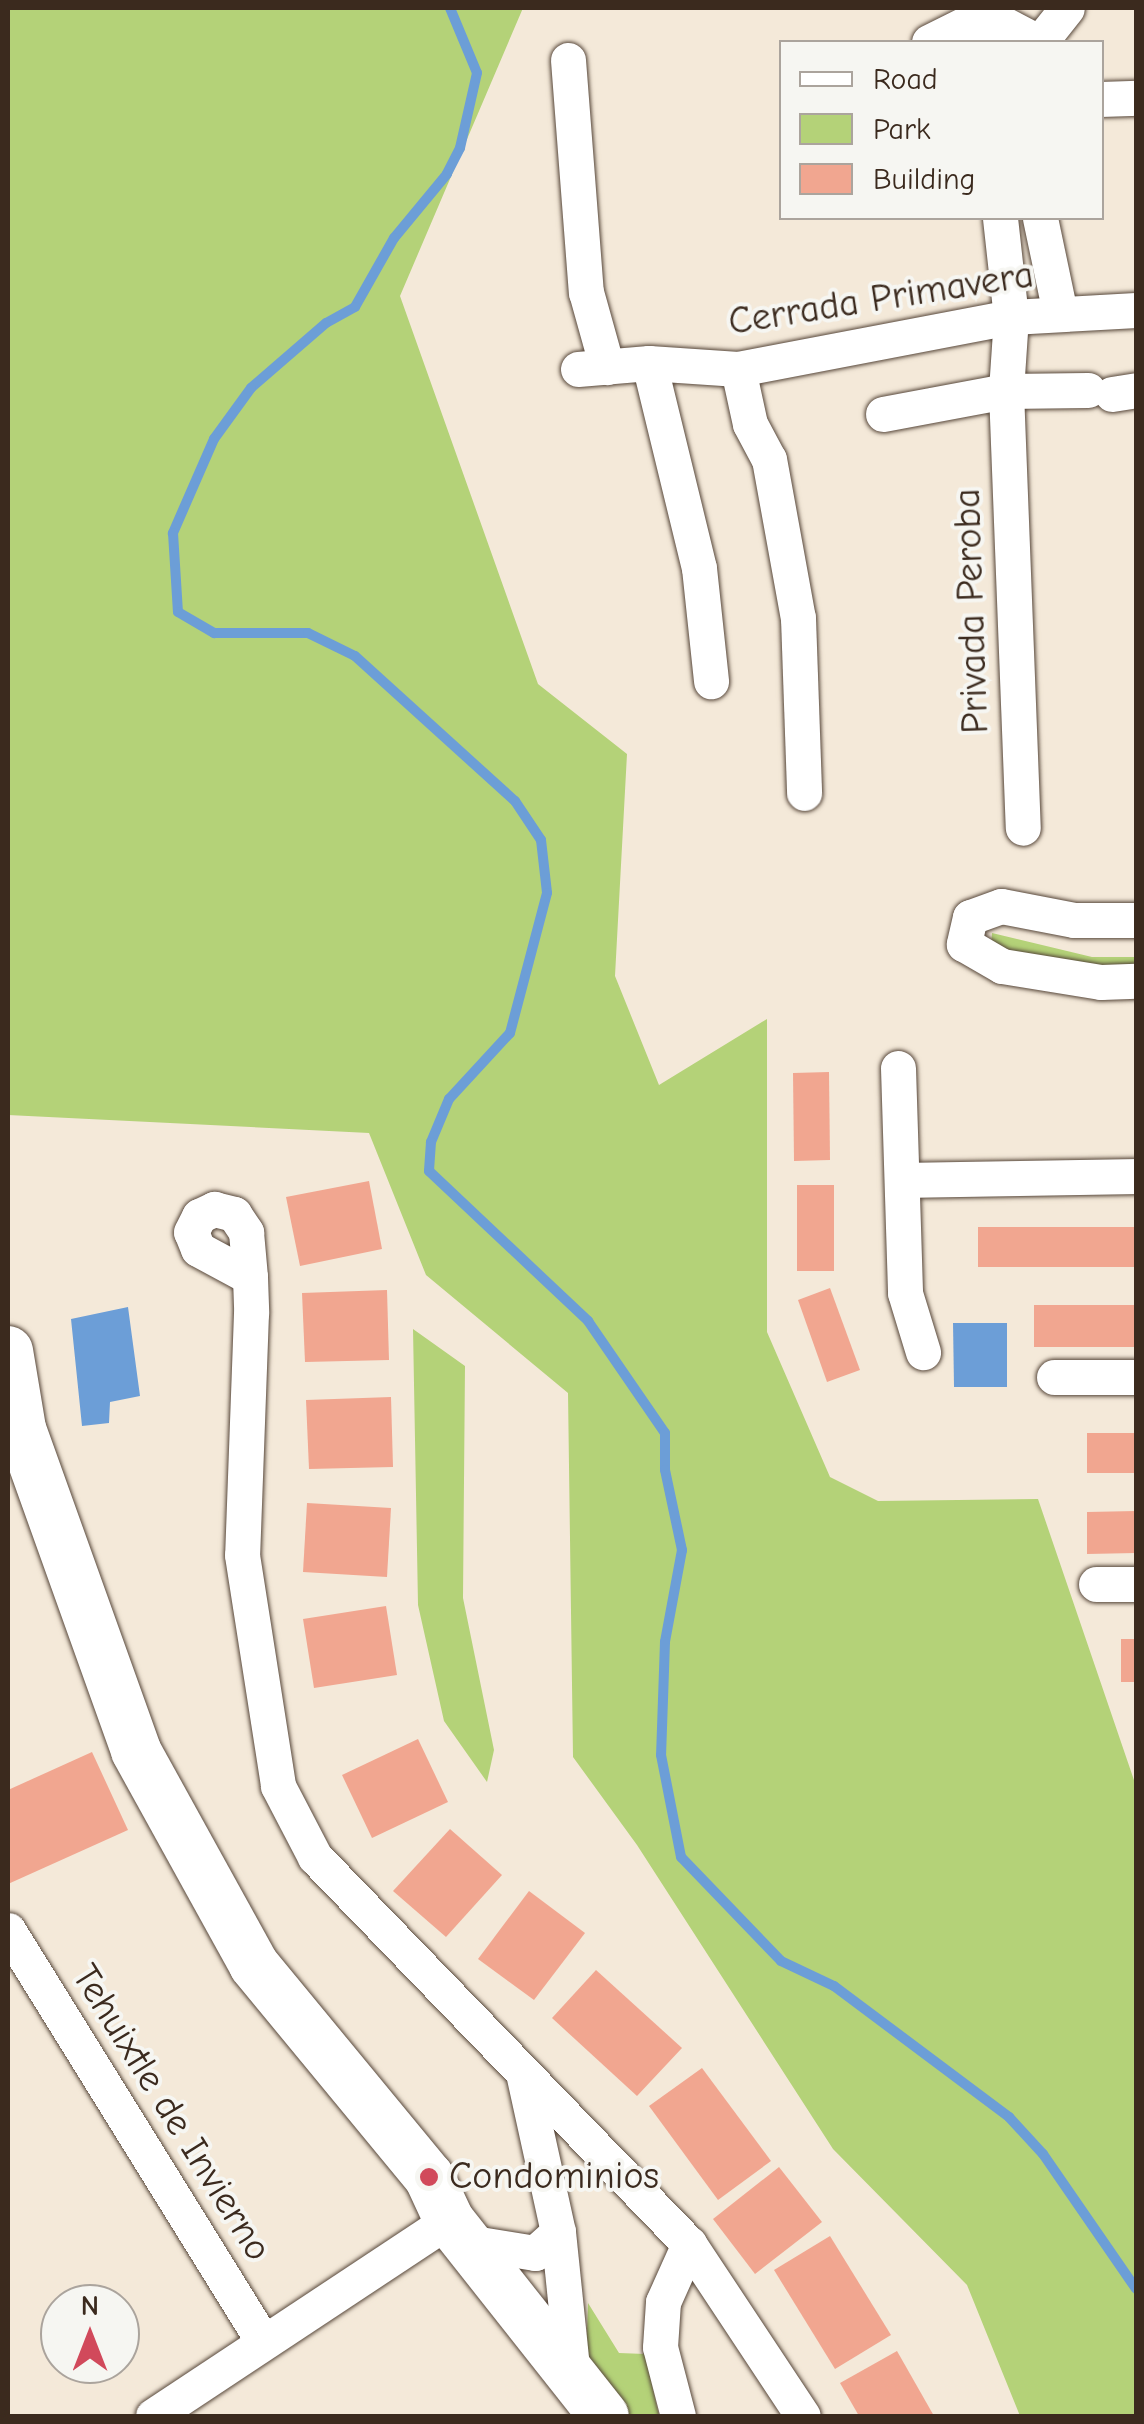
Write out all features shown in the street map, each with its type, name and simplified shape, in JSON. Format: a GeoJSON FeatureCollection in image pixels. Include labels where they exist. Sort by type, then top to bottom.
{"type":"FeatureCollection","features":[{"type":"Feature","properties":{"kind":"street"},"geometry":{"type":"LineString","coordinates":[[933,40],[969,22],[1033,30],[1067,8]]}},
{"type":"Feature","properties":{"kind":"street","name":"Cerrada Primavera"},"geometry":{"type":"LineString","coordinates":[[568,60],[593,368],[649,363],[738,369],[1010,317],[1136,310]]}},
{"type":"Feature","properties":{"kind":"street"},"geometry":{"type":"LineString","coordinates":[[1104,99],[1136,98]]}},
{"type":"Feature","properties":{"kind":"street","name":"Privada Peroba"},"geometry":{"type":"LineString","coordinates":[[1000,220],[1010,317],[1006,391],[1024,828]]}},
{"type":"Feature","properties":{"kind":"street"},"geometry":{"type":"LineString","coordinates":[[1040,220],[1060,313]]}},
{"type":"Feature","properties":{"kind":"street"},"geometry":{"type":"LineString","coordinates":[[649,363],[699,568],[711,681]]}},
{"type":"Feature","properties":{"kind":"street"},"geometry":{"type":"LineString","coordinates":[[738,369],[750,424],[769,460],[798,618],[804,793]]}},
{"type":"Feature","properties":{"kind":"street"},"geometry":{"type":"LineString","coordinates":[[883,414],[1006,391],[1112,391]]}},
{"type":"Feature","properties":{"kind":"street"},"geometry":{"type":"LineString","coordinates":[[1136,920],[1074,920],[1001,906],[970,916],[964,944],[1002,966],[1101,982],[1136,980]]}},
{"type":"Feature","properties":{"kind":"street"},"geometry":{"type":"LineString","coordinates":[[898,1068],[904,1293],[922,1352]]}},
{"type":"Feature","properties":{"kind":"street"},"geometry":{"type":"LineString","coordinates":[[903,1180],[1136,1176]]}},
{"type":"Feature","properties":{"kind":"street"},"geometry":{"type":"LineString","coordinates":[[250,1278],[242,1555],[278,1786],[314,1857],[688,2244],[804,2416]]}},
{"type":"Feature","properties":{"kind":"street"},"geometry":{"type":"LineString","coordinates":[[8,1351],[21,1429],[136,1751],[254,1965],[429,2176],[458,2231],[604,2416]]}},
{"type":"Feature","properties":{"kind":"street"},"geometry":{"type":"LineString","coordinates":[[1054,1377],[1136,1377]]}},
{"type":"Feature","properties":{"kind":"street"},"geometry":{"type":"LineString","coordinates":[[1096,1584],[1136,1584]]}},
{"type":"Feature","properties":{"kind":"street","name":"Tehuixtle de Invierno"},"geometry":{"type":"LineString","coordinates":[[8,1930],[262,2340]]}},
{"type":"Feature","properties":{"kind":"street"},"geometry":{"type":"LineString","coordinates":[[524,2073],[558,2232],[573,2378]]}},
{"type":"Feature","properties":{"kind":"street"},"geometry":{"type":"LineString","coordinates":[[153,2416],[262,2340],[458,2231],[535,2253],[558,2232]]}},
{"type":"Feature","properties":{"kind":"street"},"geometry":{"type":"LineString","coordinates":[[678,2416],[660,2347],[663,2302],[688,2244]]}},
{"type":"Feature","properties":{"kind":"green space"},"geometry":{"type":"Polygon","coordinates":[[[8,8],[523,8],[400,296],[538,684],[627,754],[615,976],[659,1085],[767,1019],[767,1332],[830,1477],[878,1501],[1038,1499],[1136,1786],[1136,2416],[1020,2416],[967,2285],[833,2149],[637,1845],[573,1757],[568,1393],[426,1275],[369,1133],[8,1115],[8,8]]]}},
{"type":"Feature","properties":{"kind":"green space"},"geometry":{"type":"Polygon","coordinates":[[[992,933],[1092,957],[1136,957],[1136,971],[991,948],[992,933]]]}},
{"type":"Feature","properties":{"kind":"green space"},"geometry":{"type":"Polygon","coordinates":[[[413,1329],[465,1366],[463,1598],[494,1750],[487,1782],[444,1721],[418,1605],[413,1329]]]}},
{"type":"Feature","properties":{"kind":"green space"},"geometry":{"type":"Polygon","coordinates":[[[588,2303],[619,2353],[645,2354],[659,2416],[617,2416],[586,2359],[588,2303]]]}},
{"type":"Feature","properties":{"kind":"water"},"geometry":{"type":"Polygon","coordinates":[[[128,1307],[140,1396],[110,1402],[109,1423],[82,1426],[71,1319],[128,1307]]]}},
{"type":"Feature","properties":{"kind":"water"},"geometry":{"type":"Polygon","coordinates":[[[953,1323],[1007,1323],[1007,1387],[954,1387],[953,1323]]]}},
{"type":"Feature","properties":{"kind":"building"},"geometry":{"type":"Polygon","coordinates":[[[829,1072],[830,1160],[794,1161],[793,1073],[829,1072]]]}},
{"type":"Feature","properties":{"kind":"building"},"geometry":{"type":"Polygon","coordinates":[[[369,1181],[382,1249],[300,1266],[286,1197],[369,1181]]]}},
{"type":"Feature","properties":{"kind":"building"},"geometry":{"type":"Polygon","coordinates":[[[797,1185],[834,1185],[834,1271],[797,1271],[797,1185]]]}},
{"type":"Feature","properties":{"kind":"building"},"geometry":{"type":"Polygon","coordinates":[[[978,1227],[1136,1227],[1136,1267],[978,1267],[978,1227]]]}},
{"type":"Feature","properties":{"kind":"building"},"geometry":{"type":"Polygon","coordinates":[[[830,1288],[860,1370],[827,1382],[798,1300],[830,1288]]]}},
{"type":"Feature","properties":{"kind":"building"},"geometry":{"type":"Polygon","coordinates":[[[387,1290],[389,1360],[305,1362],[302,1293],[387,1290]]]}},
{"type":"Feature","properties":{"kind":"building"},"geometry":{"type":"Polygon","coordinates":[[[1034,1305],[1136,1305],[1136,1347],[1034,1347],[1034,1305]]]}},
{"type":"Feature","properties":{"kind":"building"},"geometry":{"type":"Polygon","coordinates":[[[391,1397],[393,1467],[309,1469],[306,1400],[391,1397]]]}},
{"type":"Feature","properties":{"kind":"building"},"geometry":{"type":"Polygon","coordinates":[[[1087,1433],[1136,1433],[1136,1473],[1087,1473],[1087,1433]]]}},
{"type":"Feature","properties":{"kind":"building"},"geometry":{"type":"Polygon","coordinates":[[[307,1503],[391,1508],[387,1577],[303,1572],[307,1503]]]}},
{"type":"Feature","properties":{"kind":"building"},"geometry":{"type":"Polygon","coordinates":[[[1136,1511],[1136,1553],[1087,1554],[1087,1512],[1136,1511]]]}},
{"type":"Feature","properties":{"kind":"building"},"geometry":{"type":"Polygon","coordinates":[[[386,1606],[397,1675],[314,1688],[303,1619],[386,1606]]]}},
{"type":"Feature","properties":{"kind":"building"},"geometry":{"type":"Polygon","coordinates":[[[1121,1639],[1136,1639],[1136,1682],[1121,1682],[1121,1639]]]}},
{"type":"Feature","properties":{"kind":"building"},"geometry":{"type":"Polygon","coordinates":[[[418,1739],[448,1802],[372,1838],[342,1775],[418,1739]]]}},
{"type":"Feature","properties":{"kind":"building"},"geometry":{"type":"Polygon","coordinates":[[[92,1752],[128,1830],[8,1884],[8,1790],[92,1752]]]}},
{"type":"Feature","properties":{"kind":"building"},"geometry":{"type":"Polygon","coordinates":[[[450,1829],[502,1875],[446,1937],[393,1891],[450,1829]]]}},
{"type":"Feature","properties":{"kind":"building"},"geometry":{"type":"Polygon","coordinates":[[[529,1891],[585,1933],[534,2000],[478,1959],[529,1891]]]}},
{"type":"Feature","properties":{"kind":"building"},"geometry":{"type":"Polygon","coordinates":[[[596,1970],[682,2048],[637,2096],[552,2018],[596,1970]]]}},
{"type":"Feature","properties":{"kind":"building"},"geometry":{"type":"Polygon","coordinates":[[[702,2068],[771,2161],[718,2200],[649,2106],[702,2068]]]}},
{"type":"Feature","properties":{"kind":"building"},"geometry":{"type":"Polygon","coordinates":[[[779,2167],[822,2222],[755,2274],[713,2219],[779,2167]]]}},
{"type":"Feature","properties":{"kind":"building"},"geometry":{"type":"Polygon","coordinates":[[[830,2236],[891,2335],[835,2369],[774,2270],[830,2236]]]}},
{"type":"Feature","properties":{"kind":"building"},"geometry":{"type":"Polygon","coordinates":[[[897,2351],[934,2416],[859,2416],[840,2383],[897,2351]]]}},
{"type":"Feature","properties":{"kind":"waterway"},"geometry":{"type":"LineString","coordinates":[[450,8],[477,73],[460,148],[447,174],[394,238],[355,307],[326,323],[251,388],[214,439],[173,533],[178,612],[214,633],[308,633],[355,656],[515,801],[541,840],[547,893],[510,1033],[449,1099],[431,1142],[429,1171],[588,1321],[665,1433],[665,1470],[682,1550],[665,1642],[661,1755],[681,1857],[781,1961],[834,1986],[1009,2117],[1043,2154],[1136,2289]]}},
{"type":"Feature","properties":{"kind":"place","name":"Condominios"},"geometry":{"type":"Point","coordinates":[429,2177]}}]}
